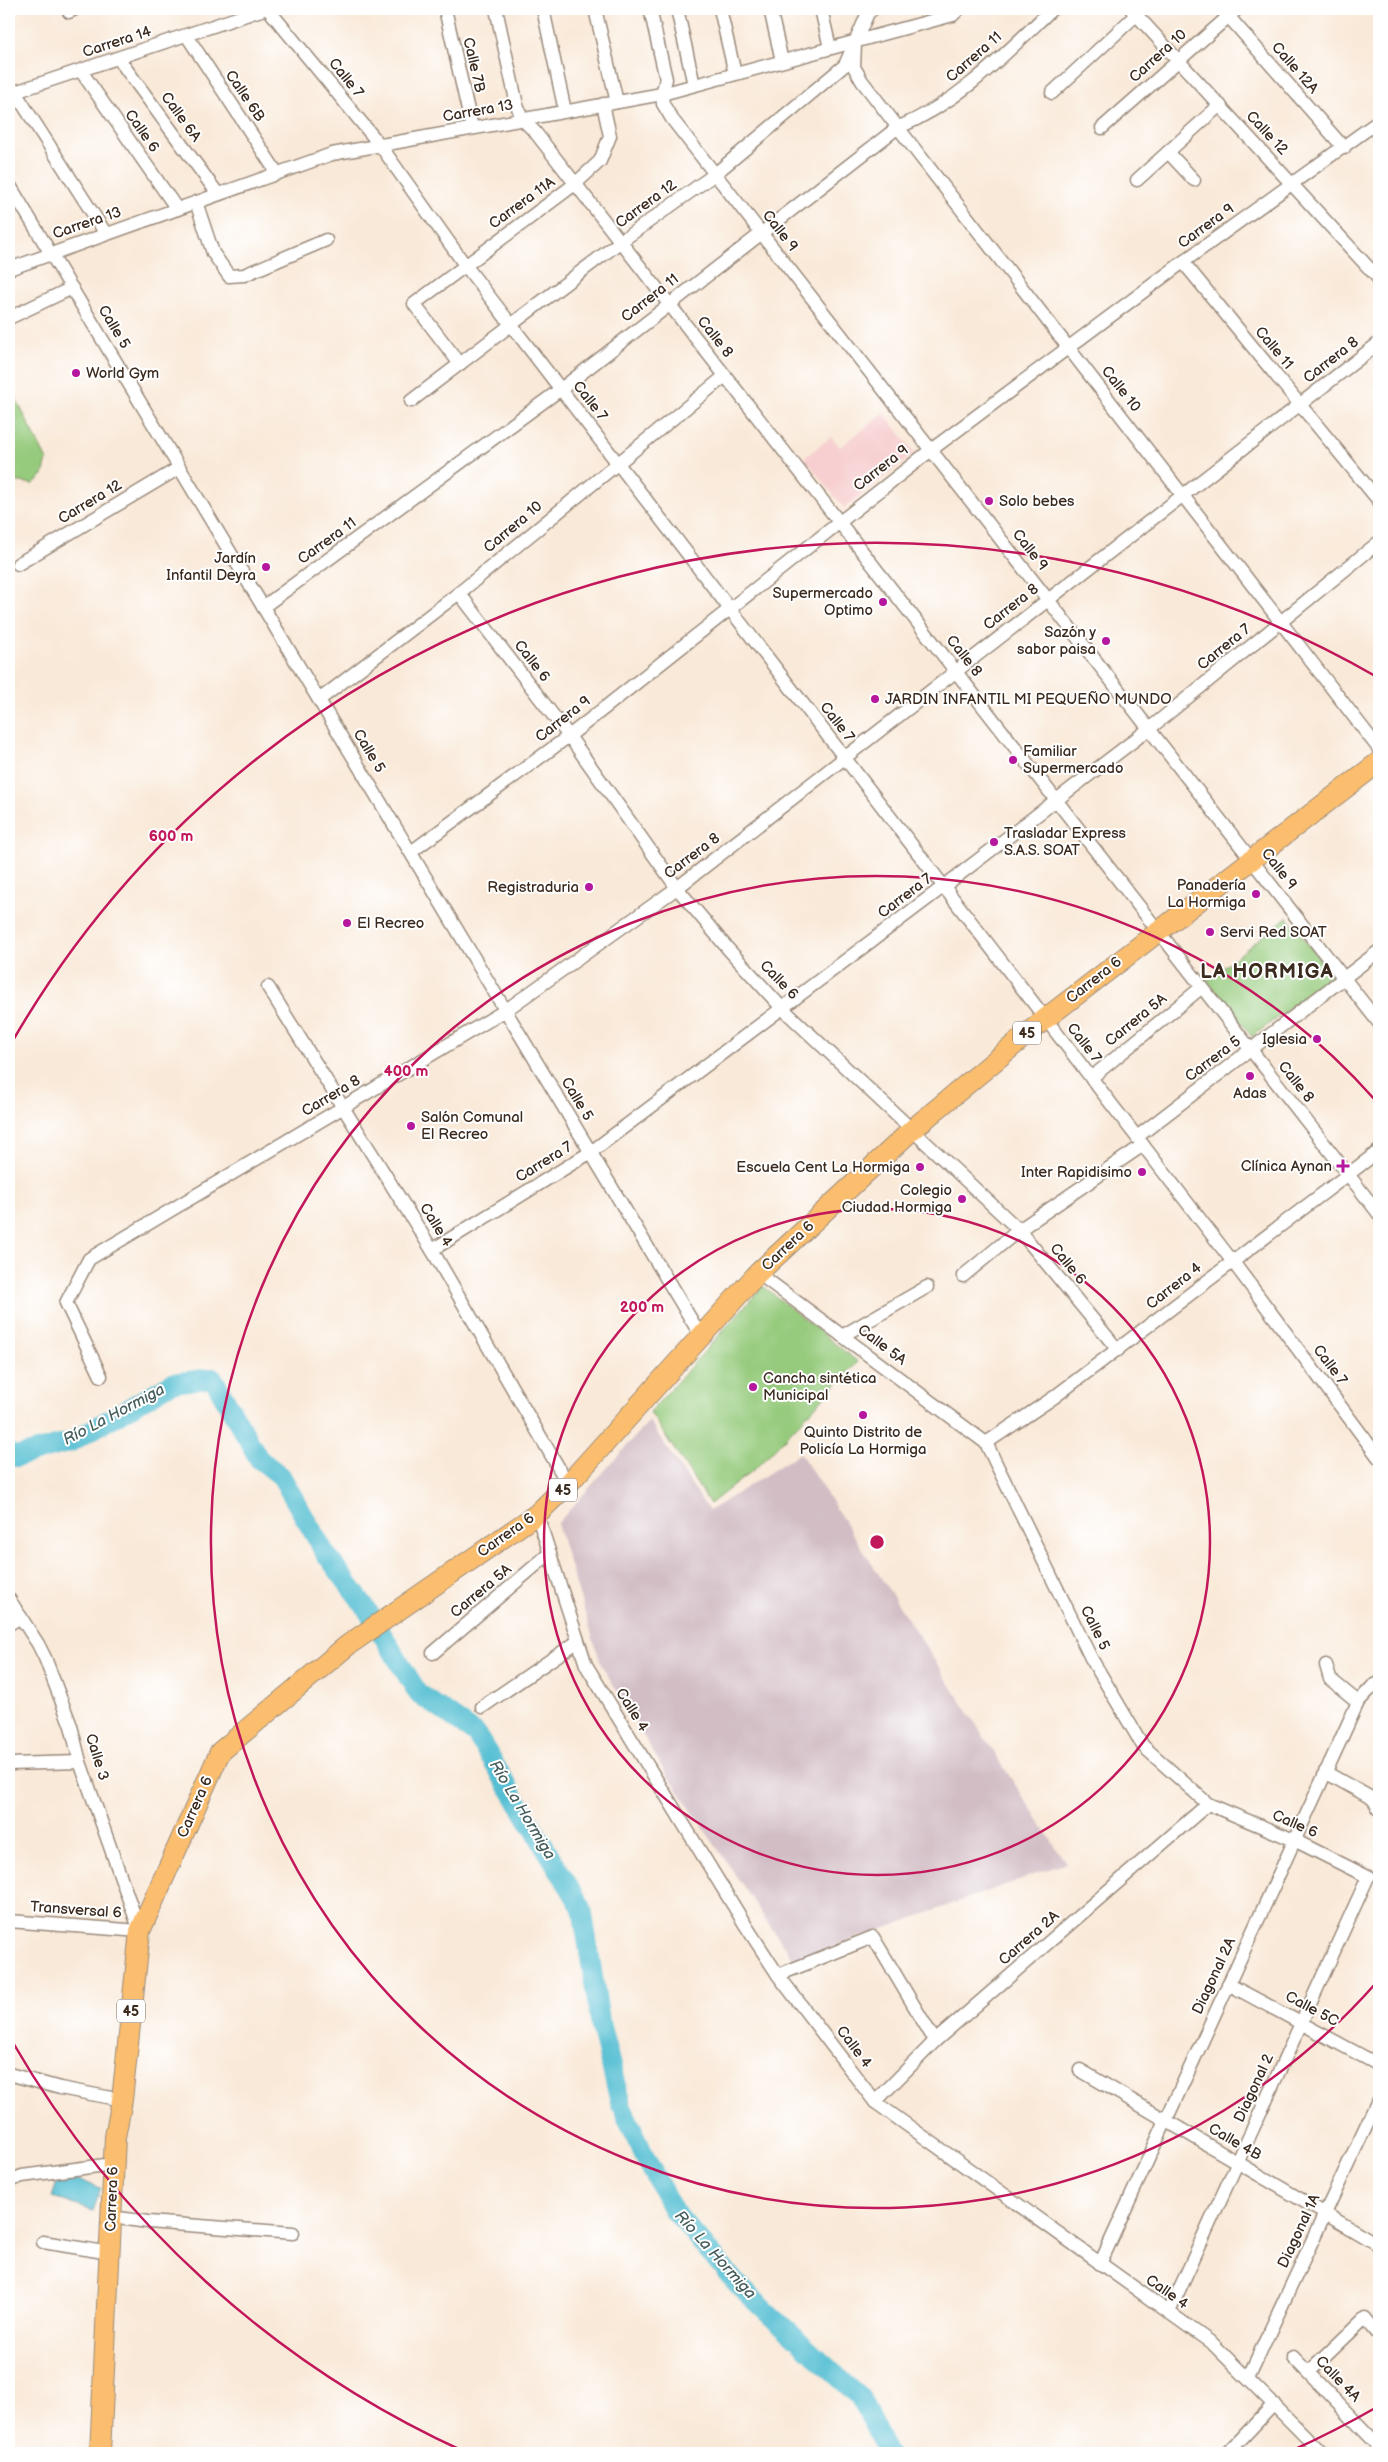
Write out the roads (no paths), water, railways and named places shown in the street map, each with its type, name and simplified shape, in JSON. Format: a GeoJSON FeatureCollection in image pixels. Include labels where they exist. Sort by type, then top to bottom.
{"type":"FeatureCollection","features":[{"type":"Feature","properties":{"kind":"main road","name":"Carrera 6"},"geometry":{"type":"LineString","coordinates":[[100,2453],[115,2137],[122,2100],[140,1931],[220,1752],[348,1645],[537,1514],[568,1484],[758,1274],[913,1129],[1044,1018],[1379,762]]}},
{"type":"Feature","properties":{"kind":"street","name":"Carrera 14"},"geometry":{"type":"LineString","coordinates":[[12,93],[266,9]]}},
{"type":"Feature","properties":{"kind":"street","name":"Calle 7"},"geometry":{"type":"LineString","coordinates":[[266,9],[380,145],[465,265],[560,390],[1140,1141],[1379,1458]]}},
{"type":"Feature","properties":{"kind":"street","name":"Calle 7B"},"geometry":{"type":"LineString","coordinates":[[445,9],[472,128]]}},
{"type":"Feature","properties":{"kind":"street"},"geometry":{"type":"LineString","coordinates":[[496,9],[517,105],[522,119]]}},
{"type":"Feature","properties":{"kind":"street"},"geometry":{"type":"LineString","coordinates":[[543,9],[565,111]]}},
{"type":"Feature","properties":{"kind":"street"},"geometry":{"type":"LineString","coordinates":[[595,9],[617,102]]}},
{"type":"Feature","properties":{"kind":"street"},"geometry":{"type":"LineString","coordinates":[[650,9],[666,79],[662,94]]}},
{"type":"Feature","properties":{"kind":"street"},"geometry":{"type":"LineString","coordinates":[[677,9],[694,85]]}},
{"type":"Feature","properties":{"kind":"street"},"geometry":{"type":"LineString","coordinates":[[720,9],[735,74]]}},
{"type":"Feature","properties":{"kind":"street"},"geometry":{"type":"LineString","coordinates":[[770,9],[782,61]]}},
{"type":"Feature","properties":{"kind":"street"},"geometry":{"type":"LineString","coordinates":[[821,9],[830,48]]}},
{"type":"Feature","properties":{"kind":"street","name":"Carrera 12"},"geometry":{"type":"LineString","coordinates":[[411,401],[620,242],[715,174],[845,65],[868,13],[873,9]]}},
{"type":"Feature","properties":{"kind":"street","name":"Carrera 13"},"geometry":{"type":"LineString","coordinates":[[9,269],[332,154],[662,94],[830,48],[855,43],[953,14],[959,9]]}},
{"type":"Feature","properties":{"kind":"street","name":"Carrera 11"},"geometry":{"type":"LineString","coordinates":[[263,608],[560,390],[897,128],[920,118],[973,84],[1052,9]]}},
{"type":"Feature","properties":{"kind":"street","name":"Carrera 10"},"geometry":{"type":"LineString","coordinates":[[1102,128],[1229,11]]}},
{"type":"Feature","properties":{"kind":"street","name":"Calle 12A"},"geometry":{"type":"LineString","coordinates":[[1229,11],[1344,148]]}},
{"type":"Feature","properties":{"kind":"street"},"geometry":{"type":"LineString","coordinates":[[1052,94],[1134,12]]}},
{"type":"Feature","properties":{"kind":"street","name":"Calle 12"},"geometry":{"type":"LineString","coordinates":[[1134,12],[1379,279]]}},
{"type":"Feature","properties":{"kind":"street","name":"Calle 6B"},"geometry":{"type":"LineString","coordinates":[[186,36],[277,173]]}},
{"type":"Feature","properties":{"kind":"street","name":"Calle 10"},"geometry":{"type":"LineString","coordinates":[[855,43],[854,68],[862,81],[1379,749]]}},
{"type":"Feature","properties":{"kind":"street","name":"Calle 6A"},"geometry":{"type":"LineString","coordinates":[[118,58],[218,194]]}},
{"type":"Feature","properties":{"kind":"street","name":"Calle 6"},"geometry":{"type":"LineString","coordinates":[[81,71],[177,209]]}},
{"type":"Feature","properties":{"kind":"street"},"geometry":{"type":"LineString","coordinates":[[12,93],[106,234]]}},
{"type":"Feature","properties":{"kind":"street","name":"Calle 9"},"geometry":{"type":"LineString","coordinates":[[662,94],[663,104],[672,119],[1379,1023]]}},
{"type":"Feature","properties":{"kind":"street","name":"Carrera 11A"},"geometry":{"type":"LineString","coordinates":[[460,364],[414,304],[575,184],[600,161],[607,148],[610,136],[603,104]]}},
{"type":"Feature","properties":{"kind":"street"},"geometry":{"type":"LineString","coordinates":[[1137,180],[1220,105]]}},
{"type":"Feature","properties":{"kind":"street","name":"Calle 8"},"geometry":{"type":"LineString","coordinates":[[522,119],[839,521],[1379,1214]]}},
{"type":"Feature","properties":{"kind":"street","name":"Carrera 9"},"geometry":{"type":"LineString","coordinates":[[411,852],[569,736],[931,450],[1183,262],[1379,121]]}},
{"type":"Feature","properties":{"kind":"street"},"geometry":{"type":"LineString","coordinates":[[1168,152],[1194,180]]}},
{"type":"Feature","properties":{"kind":"street","name":"Calle 5"},"geometry":{"type":"LineString","coordinates":[[9,184],[701,1336]]}},
{"type":"Feature","properties":{"kind":"street"},"geometry":{"type":"LineString","coordinates":[[196,202],[213,252],[229,276],[244,274],[326,240]]}},
{"type":"Feature","properties":{"kind":"street","name":"Calle 11"},"geometry":{"type":"LineString","coordinates":[[1183,262],[1379,501]]}},
{"type":"Feature","properties":{"kind":"street"},"geometry":{"type":"LineString","coordinates":[[9,318],[72,288]]}},
{"type":"Feature","properties":{"kind":"street","name":"Carrera 8"},"geometry":{"type":"LineString","coordinates":[[101,1376],[66,1303],[89,1259],[506,1010],[678,888],[1047,599],[1379,343]]}},
{"type":"Feature","properties":{"kind":"street","name":"Carrera 10"},"geometry":{"type":"LineString","coordinates":[[319,700],[459,593],[725,376]]}},
{"type":"Feature","properties":{"kind":"street","name":"Carrera 12"},"geometry":{"type":"LineString","coordinates":[[18,564],[179,468]]}},
{"type":"Feature","properties":{"kind":"street","name":"Carrera 7"},"geometry":{"type":"LineString","coordinates":[[432,1250],[591,1152],[1056,800],[1149,728],[1379,542]]}},
{"type":"Feature","properties":{"kind":"street","name":"Calle 6"},"geometry":{"type":"LineString","coordinates":[[459,593],[569,736],[678,888],[729,950],[782,1008],[1019,1230],[1118,1350]]}},
{"type":"Feature","properties":{"kind":"street","name":"Carrera 5"},"geometry":{"type":"LineString","coordinates":[[963,1276],[1019,1230],[1140,1141],[1252,1050],[1379,951]]}},
{"type":"Feature","properties":{"kind":"street","name":"Calle 4"},"geometry":{"type":"LineString","coordinates":[[268,987],[432,1250],[568,1484]]}},
{"type":"Feature","properties":{"kind":"street","name":"Carrera 5A"},"geometry":{"type":"LineString","coordinates":[[1091,1078],[1202,987]]}},
{"type":"Feature","properties":{"kind":"street","name":"Carrera 4"},"geometry":{"type":"LineString","coordinates":[[986,1443],[1053,1398],[1118,1350],[1379,1151]]}},
{"type":"Feature","properties":{"kind":"street","name":"Calle 5A"},"geometry":{"type":"LineString","coordinates":[[758,1274],[986,1443]]}},
{"type":"Feature","properties":{"kind":"street"},"geometry":{"type":"LineString","coordinates":[[842,1336],[927,1287]]}},
{"type":"Feature","properties":{"kind":"street","name":"Calle 5"},"geometry":{"type":"LineString","coordinates":[[986,1443],[1091,1658],[1143,1746],[1208,1804]]}},
{"type":"Feature","properties":{"kind":"street","name":"Calle 4"},"geometry":{"type":"LineString","coordinates":[[537,1514],[576,1642],[586,1665],[778,1975],[875,2102],[1213,2344],[1322,2453]]}},
{"type":"Feature","properties":{"kind":"street","name":"Carrera 5A"},"geometry":{"type":"LineString","coordinates":[[433,1653],[550,1553]]}},
{"type":"Feature","properties":{"kind":"street","name":"Calle 3"},"geometry":{"type":"LineString","coordinates":[[9,1599],[45,1658],[71,1726],[80,1762],[140,1931]]}},
{"type":"Feature","properties":{"kind":"street"},"geometry":{"type":"LineString","coordinates":[[9,1624],[21,1617]]}},
{"type":"Feature","properties":{"kind":"street"},"geometry":{"type":"LineString","coordinates":[[482,1707],[576,1642]]}},
{"type":"Feature","properties":{"kind":"street"},"geometry":{"type":"LineString","coordinates":[[1326,1665],[1330,1679],[1358,1702],[1379,1683]]}},
{"type":"Feature","properties":{"kind":"street","name":"Diagonal 2A"},"geometry":{"type":"LineString","coordinates":[[1100,2264],[1358,1702]]}},
{"type":"Feature","properties":{"kind":"street"},"geometry":{"type":"LineString","coordinates":[[9,1764],[80,1762]]}},
{"type":"Feature","properties":{"kind":"street"},"geometry":{"type":"LineString","coordinates":[[1325,1772],[1377,1801]]}},
{"type":"Feature","properties":{"kind":"street","name":"Calle 6"},"geometry":{"type":"LineString","coordinates":[[1208,1804],[1294,1840],[1368,1877]]}},
{"type":"Feature","properties":{"kind":"street","name":"Carrera 2A"},"geometry":{"type":"LineString","coordinates":[[875,2102],[935,2041],[1208,1804]]}},
{"type":"Feature","properties":{"kind":"street","name":"Diagonal 2"},"geometry":{"type":"LineString","coordinates":[[1169,2312],[1368,1877]]}},
{"type":"Feature","properties":{"kind":"street","name":"Transversal 6"},"geometry":{"type":"LineString","coordinates":[[9,1921],[140,1931]]}},
{"type":"Feature","properties":{"kind":"street"},"geometry":{"type":"LineString","coordinates":[[778,1975],[873,1937],[935,2041]]}},
{"type":"Feature","properties":{"kind":"street","name":"Calle 5C"},"geometry":{"type":"LineString","coordinates":[[1228,1984],[1379,2065]]}},
{"type":"Feature","properties":{"kind":"street","name":"Calle 4B"},"geometry":{"type":"LineString","coordinates":[[1080,2070],[1325,2213],[1377,2239]]}},
{"type":"Feature","properties":{"kind":"street"},"geometry":{"type":"LineString","coordinates":[[9,2074],[60,2088],[122,2100]]}},
{"type":"Feature","properties":{"kind":"street","name":"Diagonal 1A"},"geometry":{"type":"LineString","coordinates":[[1248,2378],[1379,2098]]}},
{"type":"Feature","properties":{"kind":"street"},"geometry":{"type":"LineString","coordinates":[[9,2181],[22,2176],[113,2164]]}},
{"type":"Feature","properties":{"kind":"street"},"geometry":{"type":"LineString","coordinates":[[9,2171],[22,2176]]}},
{"type":"Feature","properties":{"kind":"street"},"geometry":{"type":"LineString","coordinates":[[111,2217],[148,2222],[293,2233]]}},
{"type":"Feature","properties":{"kind":"street"},"geometry":{"type":"LineString","coordinates":[[43,2242],[110,2254]]}},
{"type":"Feature","properties":{"kind":"street"},"geometry":{"type":"LineString","coordinates":[[1309,2372],[1364,2318],[1379,2336]]}},
{"type":"Feature","properties":{"kind":"street","name":"Calle 4A"},"geometry":{"type":"LineString","coordinates":[[1293,2357],[1379,2446]]}},
{"type":"Feature","properties":{"kind":"street"},"geometry":{"type":"LineString","coordinates":[[1228,2453],[1274,2404]]}},
{"type":"Feature","properties":{"kind":"water"},"geometry":{"type":"Polygon","coordinates":[[[60,2174],[101,2188],[93,2211],[52,2197],[60,2174]]]}},
{"type":"Feature","properties":{"kind":"waterway","name":"Río La Hormiga"},"geometry":{"type":"LineString","coordinates":[[9,1453],[16,1457],[71,1442],[172,1383],[213,1378],[259,1459],[281,1476],[325,1553],[364,1605],[418,1693],[476,1734],[582,1908],[601,2027],[621,2105],[646,2159],[673,2210],[737,2284],[860,2397],[887,2453]]}},
{"type":"Feature","properties":{"kind":"place","name":"World Gym"},"geometry":{"type":"Point","coordinates":[76,373]}},
{"type":"Feature","properties":{"kind":"place","name":"Solo bebes"},"geometry":{"type":"Point","coordinates":[989,501]}},
{"type":"Feature","properties":{"kind":"place","name":"Jardín Infantil Deyra"},"geometry":{"type":"Point","coordinates":[266,567]}},
{"type":"Feature","properties":{"kind":"place","name":"Supermercado Optimo"},"geometry":{"type":"Point","coordinates":[883,602]}},
{"type":"Feature","properties":{"kind":"place","name":"Sazón y sabor paisa"},"geometry":{"type":"Point","coordinates":[1106,641]}},
{"type":"Feature","properties":{"kind":"place","name":"JARDIN INFANTIL MI PEQUEÑO MUNDO"},"geometry":{"type":"Point","coordinates":[875,699]}},
{"type":"Feature","properties":{"kind":"place","name":"Familiar Supermercado"},"geometry":{"type":"Point","coordinates":[1013,760]}},
{"type":"Feature","properties":{"kind":"place","name":"Trasladar Express S.A.S. SOAT"},"geometry":{"type":"Point","coordinates":[994,842]}},
{"type":"Feature","properties":{"kind":"place","name":"Registraduria"},"geometry":{"type":"Point","coordinates":[589,887]}},
{"type":"Feature","properties":{"kind":"place","name":"Panadería La Hormiga"},"geometry":{"type":"Point","coordinates":[1256,894]}},
{"type":"Feature","properties":{"kind":"place","name":"El Recreo"},"geometry":{"type":"Point","coordinates":[347,923]}},
{"type":"Feature","properties":{"kind":"place","name":"Servi Red SOAT"},"geometry":{"type":"Point","coordinates":[1210,932]}},
{"type":"Feature","properties":{"kind":"place","name":"Iglesia"},"geometry":{"type":"Point","coordinates":[1317,1039]}},
{"type":"Feature","properties":{"kind":"place","name":"Adas"},"geometry":{"type":"Point","coordinates":[1250,1076]}},
{"type":"Feature","properties":{"kind":"place","name":"Salón Comunal El Recreo"},"geometry":{"type":"Point","coordinates":[411,1126]}},
{"type":"Feature","properties":{"kind":"place","name":"Clínica Aynan"},"geometry":{"type":"Point","coordinates":[1343,1166]}},
{"type":"Feature","properties":{"kind":"place","name":"Escuela Cent La Hormiga"},"geometry":{"type":"Point","coordinates":[920,1167]}},
{"type":"Feature","properties":{"kind":"place","name":"Inter Rapidisimo"},"geometry":{"type":"Point","coordinates":[1142,1172]}},
{"type":"Feature","properties":{"kind":"place","name":"Colegio Ciudad Hormiga"},"geometry":{"type":"Point","coordinates":[962,1199]}},
{"type":"Feature","properties":{"kind":"place","name":"Cancha sintética Municipal"},"geometry":{"type":"Point","coordinates":[753,1387]}},
{"type":"Feature","properties":{"kind":"place","name":"Quinto Distrito de Policía La Hormiga"},"geometry":{"type":"Point","coordinates":[863,1415]}},
{"type":"Feature","properties":{"kind":"district","name":"LA HORMIGA"},"geometry":{"type":"Point","coordinates":[1267,972]}}]}
